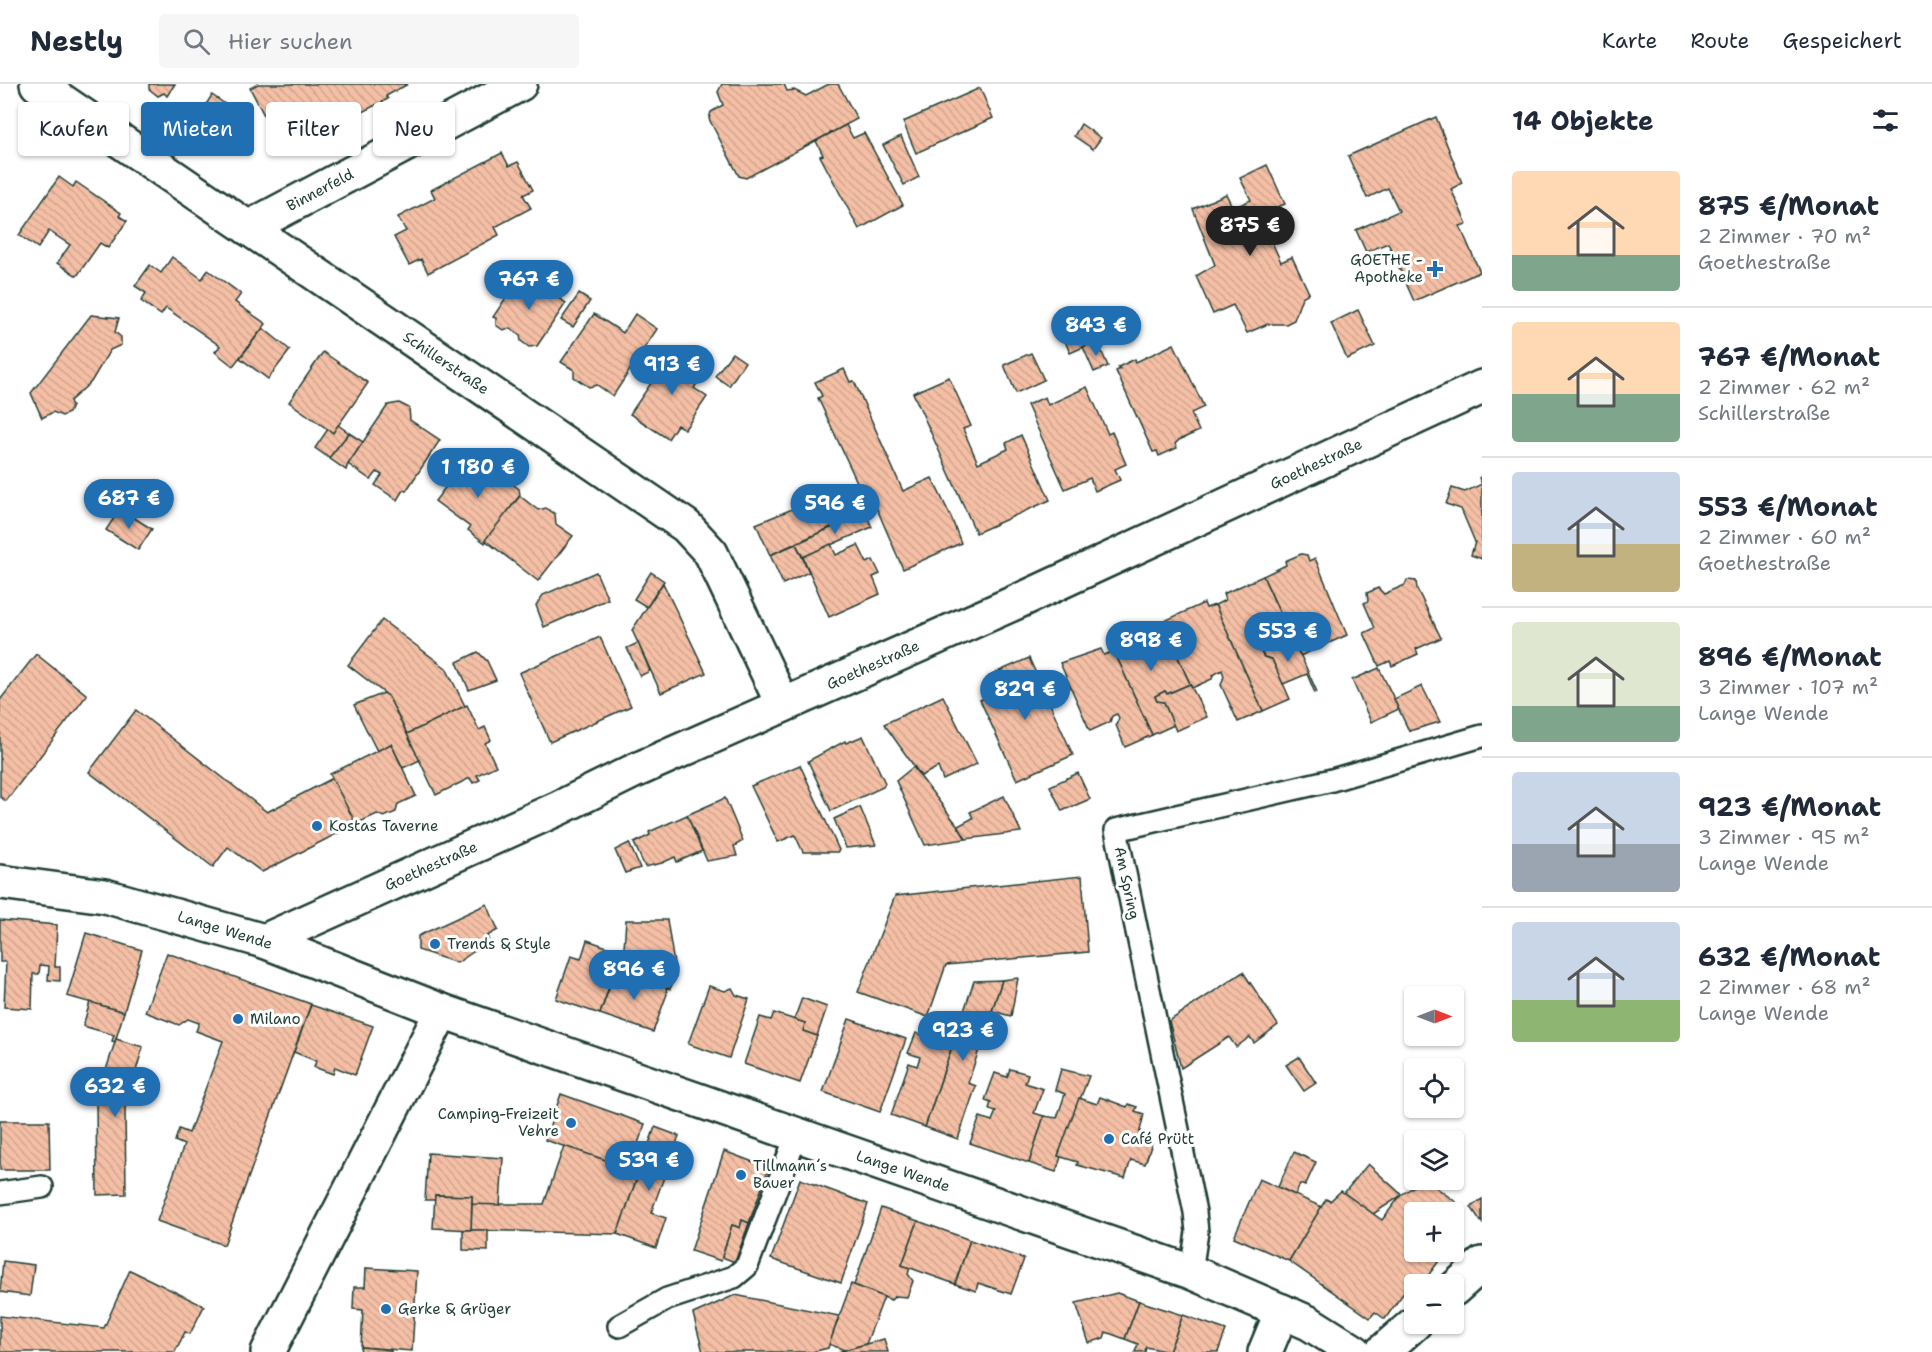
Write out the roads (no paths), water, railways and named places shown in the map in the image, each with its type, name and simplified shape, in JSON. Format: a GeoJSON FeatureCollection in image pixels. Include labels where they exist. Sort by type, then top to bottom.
{"type":"FeatureCollection","features":[{"type":"Feature","properties":{"kind":"street","name":"Schillerstraße"},"geometry":{"type":"LineString","coordinates":[[37,84],[686,526],[711,552],[783,705]]}},
{"type":"Feature","properties":{"kind":"street","name":"Binnerfeld"},"geometry":{"type":"LineString","coordinates":[[248,228],[520,84]]}},
{"type":"Feature","properties":{"kind":"street","name":"Goethestraße"},"geometry":{"type":"LineString","coordinates":[[264,941],[1020,600],[1482,387]]}},
{"type":"Feature","properties":{"kind":"street","name":"Lange Wende"},"geometry":{"type":"LineString","coordinates":[[0,882],[105,896],[264,941],[442,1011],[1191,1272],[1328,1333],[1355,1352]]}},
{"type":"Feature","properties":{"kind":"street"},"geometry":{"type":"LineString","coordinates":[[268,1352],[442,1011]]}},
{"type":"Feature","properties":{"kind":"street"},"geometry":{"type":"LineString","coordinates":[[1464,1280],[1482,1264]]}},
{"type":"Feature","properties":{"kind":"street"},"geometry":{"type":"LineString","coordinates":[[1265,1352],[1282,1311]]}},
{"type":"Feature","properties":{"kind":"street"},"geometry":{"type":"LineString","coordinates":[[1382,1352],[1404,1333]]}},
{"type":"Feature","properties":{"kind":"lane","name":"Am Spring"},"geometry":{"type":"LineString","coordinates":[[1191,1272],[1197,1232],[1195,1212],[1116,830],[1332,780],[1482,736]]}},
{"type":"Feature","properties":{"kind":"lane"},"geometry":{"type":"LineString","coordinates":[[619,1326],[667,1299],[734,1277],[747,1266],[797,1134]]}},
{"type":"Feature","properties":{"kind":"lane"},"geometry":{"type":"LineString","coordinates":[[0,1193],[42,1187]]}},
{"type":"Feature","properties":{"kind":"place","name":"GOETHE - Apotheke"},"geometry":{"type":"Point","coordinates":[1435,269]}},
{"type":"Feature","properties":{"kind":"place","name":"Kostas Taverne"},"geometry":{"type":"Point","coordinates":[317,826]}},
{"type":"Feature","properties":{"kind":"place","name":"Trends & Style"},"geometry":{"type":"Point","coordinates":[435,944]}},
{"type":"Feature","properties":{"kind":"place","name":"Milano"},"geometry":{"type":"Point","coordinates":[238,1019]}},
{"type":"Feature","properties":{"kind":"place","name":"Camping-Freizeit Vehre"},"geometry":{"type":"Point","coordinates":[571,1123]}},
{"type":"Feature","properties":{"kind":"place","name":"Café Prütt"},"geometry":{"type":"Point","coordinates":[1109,1139]}},
{"type":"Feature","properties":{"kind":"place","name":"Tillmann´s Bauer"},"geometry":{"type":"Point","coordinates":[741,1175]}},
{"type":"Feature","properties":{"kind":"place","name":"Gerke & Grüger"},"geometry":{"type":"Point","coordinates":[386,1309]}}]}
